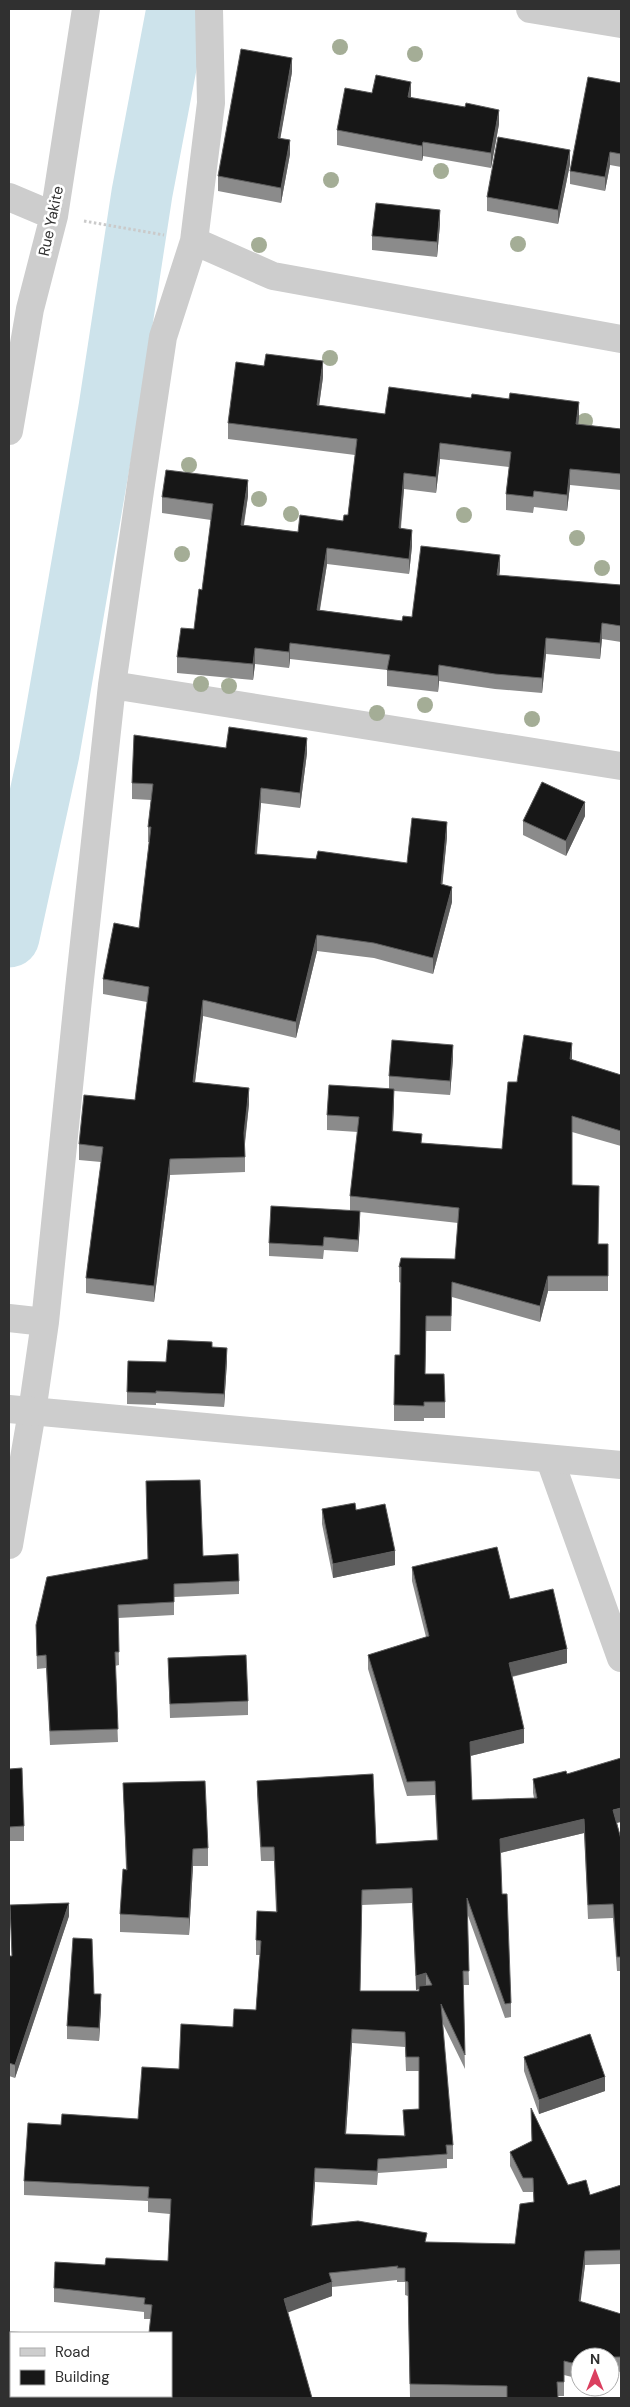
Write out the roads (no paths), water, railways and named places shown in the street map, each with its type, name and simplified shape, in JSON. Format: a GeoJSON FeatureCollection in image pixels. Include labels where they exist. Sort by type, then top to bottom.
{"type":"FeatureCollection","features":[{"type":"Feature","properties":{"kind":"street","name":"Rue Yakite"},"geometry":{"type":"LineString","coordinates":[[9,431],[30,309],[54,216],[86,9]]}},
{"type":"Feature","properties":{"kind":"street"},"geometry":{"type":"LineString","coordinates":[[9,1545],[21,1410],[45,1322],[112,685],[163,337],[194,241],[211,103],[209,9]]}},
{"type":"Feature","properties":{"kind":"street"},"geometry":{"type":"LineString","coordinates":[[530,9],[621,24]]}},
{"type":"Feature","properties":{"kind":"street"},"geometry":{"type":"LineString","coordinates":[[9,196],[54,216]]}},
{"type":"Feature","properties":{"kind":"street"},"geometry":{"type":"LineString","coordinates":[[194,241],[273,276],[621,339]]}},
{"type":"Feature","properties":{"kind":"street"},"geometry":{"type":"LineString","coordinates":[[112,685],[621,766]]}},
{"type":"Feature","properties":{"kind":"street"},"geometry":{"type":"LineString","coordinates":[[9,1318],[45,1322]]}},
{"type":"Feature","properties":{"kind":"street"},"geometry":{"type":"LineString","coordinates":[[21,1410],[550,1460],[621,1465]]}},
{"type":"Feature","properties":{"kind":"street"},"geometry":{"type":"LineString","coordinates":[[550,1460],[621,1658]]}},
{"type":"Feature","properties":{"kind":"waterway"},"geometry":{"type":"LineString","coordinates":[[9,937],[49,753],[109,408],[142,193],[177,9]]}}]}
